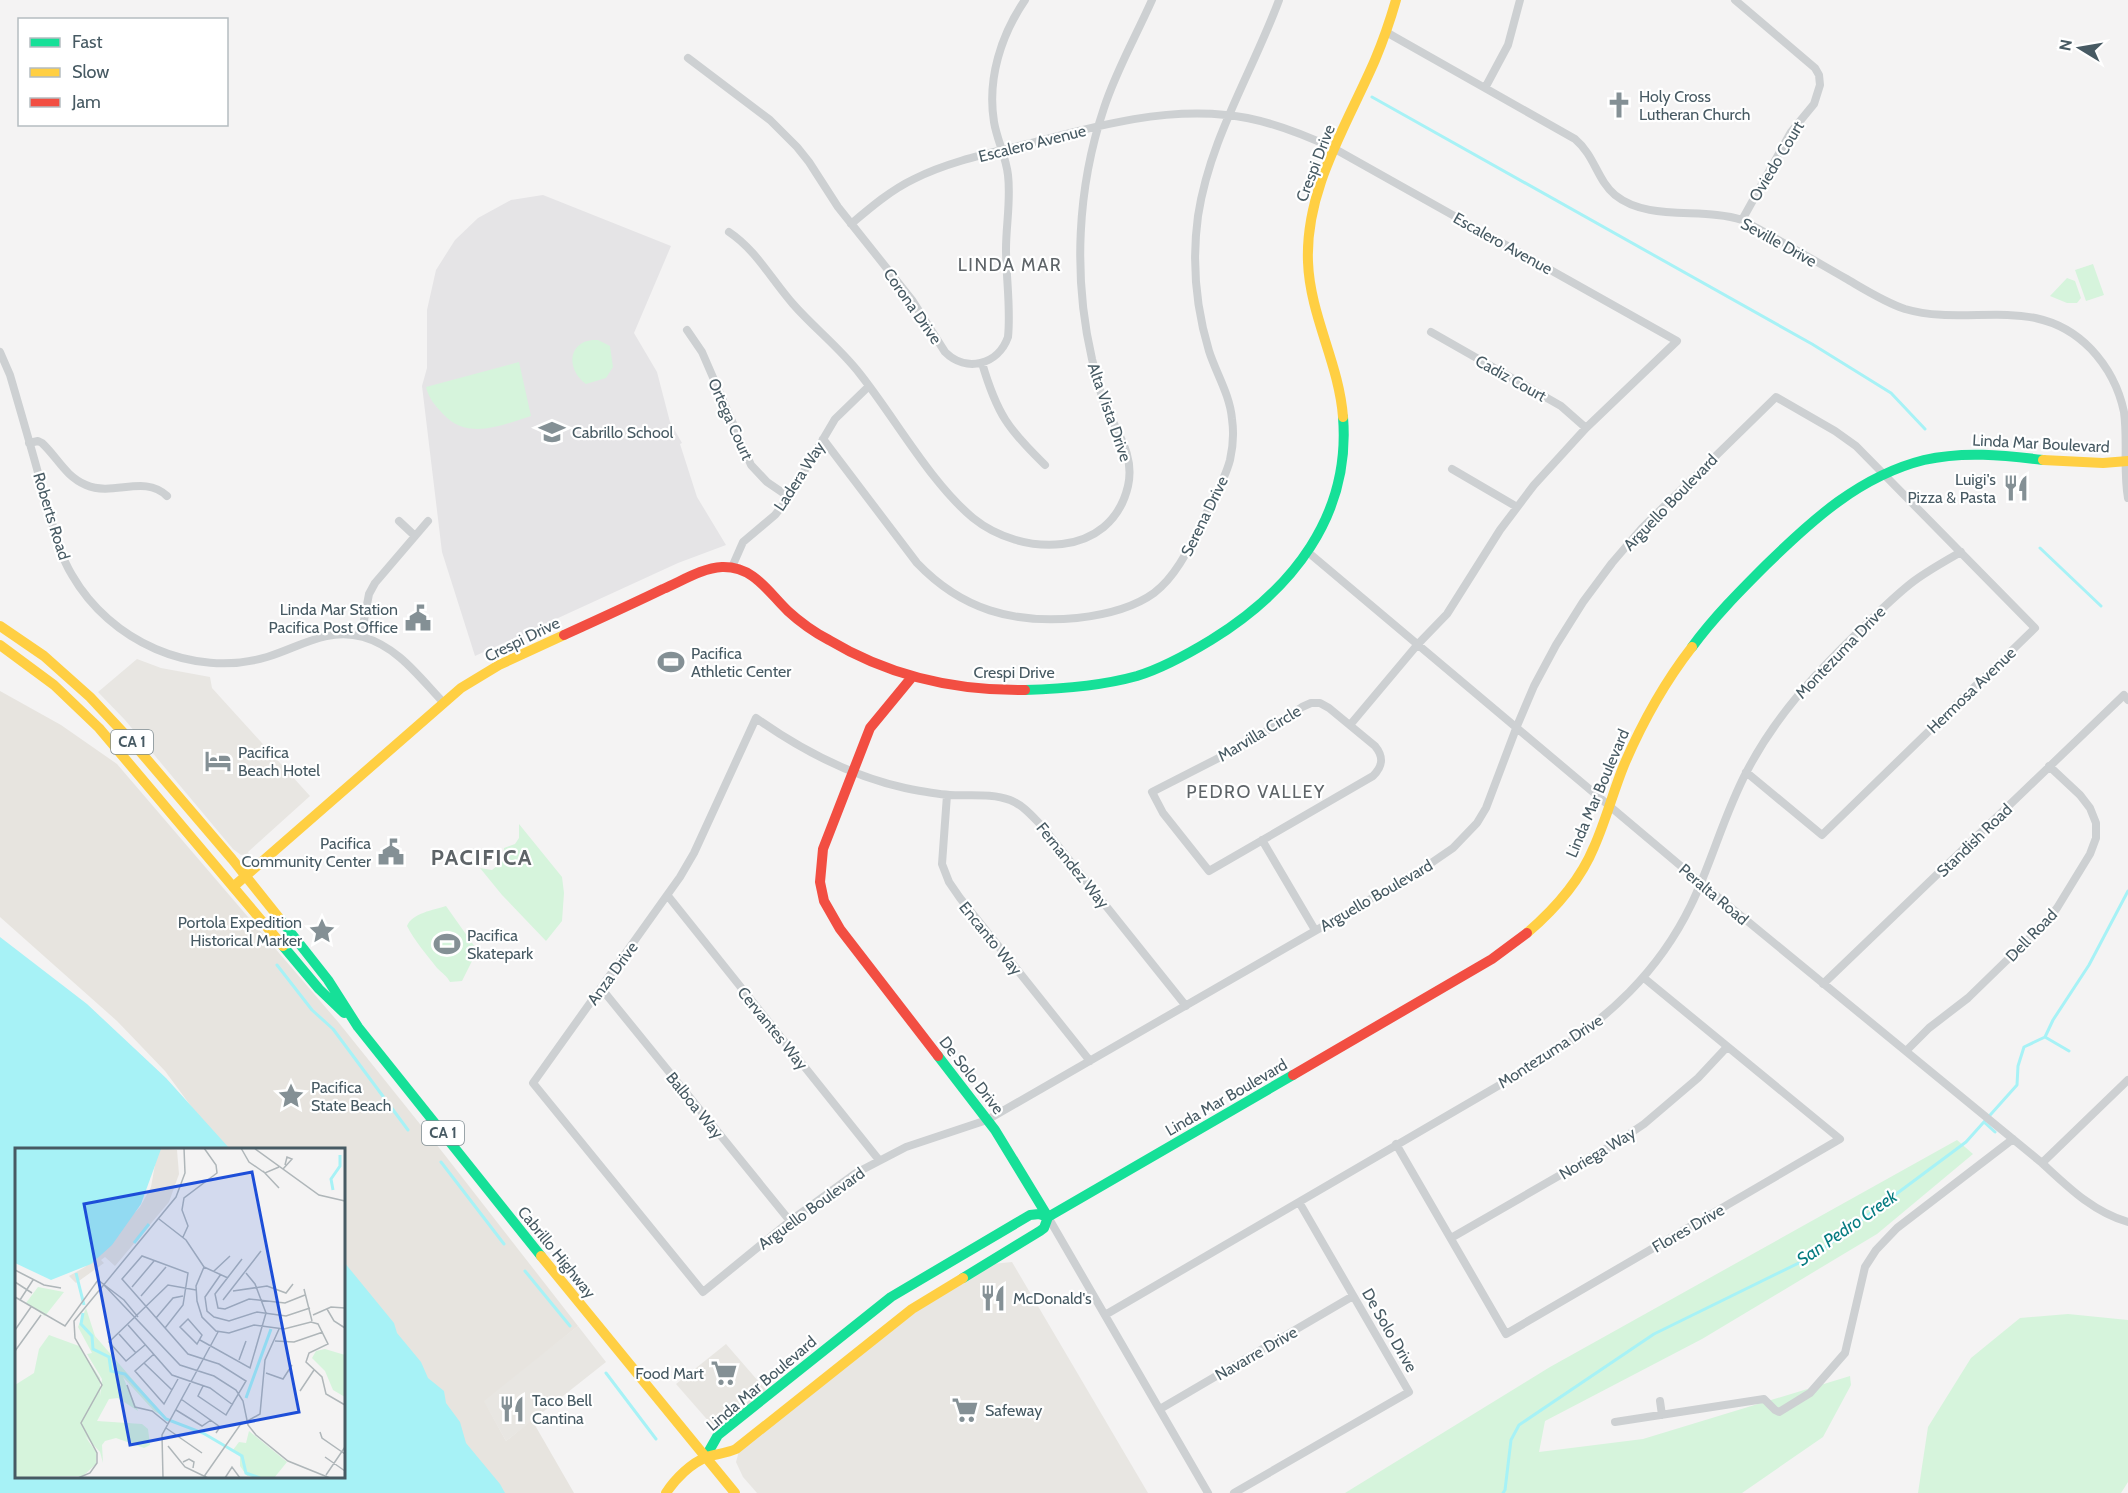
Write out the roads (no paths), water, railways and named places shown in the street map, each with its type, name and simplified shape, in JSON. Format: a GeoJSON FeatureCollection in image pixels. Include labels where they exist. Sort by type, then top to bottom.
{"type":"FeatureCollection","features":[{"type":"Feature","properties":{"kind":"main road","name":"Crespi Drive"},"geometry":{"type":"LineString","coordinates":[[233,887],[461,688],[499,665],[713,568],[732,567],[749,572],[794,616],[823,637],[880,665],[912,677],[949,685],[1010,690],[1072,686],[1137,676],[1192,651],[1242,620],[1286,582],[1309,553],[1332,504],[1341,467],[1344,427],[1340,390],[1314,307],[1308,259],[1312,213],[1335,149],[1386,33],[1396,0]]}},
{"type":"Feature","properties":{"kind":"main road","name":"Linda Mar Boulevard"},"geometry":{"type":"LineString","coordinates":[[705,1458],[723,1455],[736,1449],[892,1323],[1040,1231],[1048,1217],[1510,947],[1542,921],[1569,888],[1590,855],[1632,746],[1654,703],[1680,662],[1740,589],[1819,514],[1850,491],[1884,473],[1924,460],[1960,454],[1997,454],[2076,463],[2127,461]]}},
{"type":"Feature","properties":{"kind":"main road","name":"Cabrillo Highway"},"geometry":{"type":"LineString","coordinates":[[0,626],[44,656],[90,697],[132,742],[246,876],[328,980],[358,1027],[735,1493]]}},
{"type":"Feature","properties":{"kind":"main road","name":"Cabrillo Highway"},"geometry":{"type":"LineString","coordinates":[[0,645],[54,686],[99,728],[319,989],[358,1027]]}},
{"type":"Feature","properties":{"kind":"main road","name":"De Solo Drive"},"geometry":{"type":"LineString","coordinates":[[912,677],[870,728],[823,849],[819,866],[819,888],[825,908],[987,1120],[1013,1157],[1048,1217]]}},
{"type":"Feature","properties":{"kind":"main road","name":"Linda Mar Boulevard"},"geometry":{"type":"LineString","coordinates":[[705,1458],[718,1435],[891,1297],[1030,1215],[1039,1214],[1048,1217]]}},
{"type":"Feature","properties":{"kind":"main road"},"geometry":{"type":"LineString","coordinates":[[666,1493],[673,1483],[705,1458]]}},
{"type":"Feature","properties":{"kind":"street"},"geometry":{"type":"LineString","coordinates":[[1025,0],[1004,38],[993,81],[993,110],[1009,187],[1006,250],[1009,326],[1005,346],[982,363],[993,398],[1007,425],[1045,465]]}},
{"type":"Feature","properties":{"kind":"street","name":"Alta Vista Drive"},"geometry":{"type":"LineString","coordinates":[[729,231],[752,252],[794,306],[842,353],[948,492],[970,516],[988,528],[1021,541],[1062,545],[1088,537],[1108,522],[1123,500],[1130,474],[1126,447],[1104,403],[1098,380],[1083,309],[1080,238],[1087,181],[1098,126],[1116,78],[1152,0]]}},
{"type":"Feature","properties":{"kind":"street","name":"Serena Drive"},"geometry":{"type":"LineString","coordinates":[[823,439],[917,563],[945,588],[979,607],[1022,618],[1067,619],[1113,612],[1135,604],[1165,583],[1184,557],[1221,484],[1230,460],[1232,418],[1203,327],[1199,304],[1196,237],[1202,194],[1213,154],[1279,0]]}},
{"type":"Feature","properties":{"kind":"street"},"geometry":{"type":"LineString","coordinates":[[1485,88],[1508,45],[1520,0]]}},
{"type":"Feature","properties":{"kind":"street","name":"Oviedo Court"},"geometry":{"type":"LineString","coordinates":[[1735,0],[1815,68],[1819,75],[1820,85],[1814,104],[1791,132],[1742,220]]}},
{"type":"Feature","properties":{"kind":"street","name":"Seville Drive"},"geometry":{"type":"LineString","coordinates":[[1386,33],[1575,139],[1590,155],[1606,186],[1622,200],[1641,208],[1719,214],[1742,220],[1875,295],[1904,308],[1936,314],[2025,315],[2065,328],[2078,337],[2099,358],[2115,384],[2124,413],[2127,461],[2125,479],[2128,498]]}},
{"type":"Feature","properties":{"kind":"street","name":"Corona Drive"},"geometry":{"type":"LineString","coordinates":[[688,58],[722,82],[785,133],[809,162],[838,207],[912,300],[945,352],[952,359],[961,363],[972,365],[982,363]]}},
{"type":"Feature","properties":{"kind":"street","name":"Escalero Avenue"},"geometry":{"type":"LineString","coordinates":[[851,224],[883,197],[912,180],[944,166],[1133,119],[1170,114],[1228,115],[1290,130],[1335,149],[1677,341],[1586,429],[1516,507],[1447,614],[1418,644],[1350,725]]}},
{"type":"Feature","properties":{"kind":"street","name":"Ortega Court"},"geometry":{"type":"LineString","coordinates":[[687,330],[702,352],[752,465],[767,482],[789,497]]}},
{"type":"Feature","properties":{"kind":"street","name":"Cadiz Court"},"geometry":{"type":"LineString","coordinates":[[1431,333],[1561,406],[1586,429]]}},
{"type":"Feature","properties":{"kind":"street","name":"Roberts Road"},"geometry":{"type":"LineString","coordinates":[[0,352],[10,375],[57,540],[70,573],[102,614],[129,636],[173,655],[197,661],[220,663],[266,657],[322,636],[334,634],[361,636],[395,653],[443,702]]}},
{"type":"Feature","properties":{"kind":"street","name":"Ladera Way"},"geometry":{"type":"LineString","coordinates":[[732,567],[743,542],[775,515],[789,497],[841,411],[869,386]]}},
{"type":"Feature","properties":{"kind":"street","name":"Arguello Boulevard"},"geometry":{"type":"LineString","coordinates":[[703,1292],[834,1188],[879,1160],[932,1137],[987,1120],[1438,859],[1466,836],[1486,808],[1534,686],[1583,602],[1612,563],[1672,497],[1776,397],[1846,438],[1884,473]]}},
{"type":"Feature","properties":{"kind":"street"},"geometry":{"type":"LineString","coordinates":[[29,443],[40,442],[72,479],[85,485],[110,489],[154,486],[167,496]]}},
{"type":"Feature","properties":{"kind":"street"},"geometry":{"type":"LineString","coordinates":[[1452,469],[1516,507]]}},
{"type":"Feature","properties":{"kind":"street","name":"Hermosa Avenue"},"geometry":{"type":"LineString","coordinates":[[1746,772],[1822,835],[2035,628],[1884,473]]}},
{"type":"Feature","properties":{"kind":"street"},"geometry":{"type":"LineString","coordinates":[[399,521],[415,536]]}},
{"type":"Feature","properties":{"kind":"street"},"geometry":{"type":"LineString","coordinates":[[361,636],[369,594],[375,583],[428,521]]}},
{"type":"Feature","properties":{"kind":"street","name":"Montezuma Drive"},"geometry":{"type":"LineString","coordinates":[[1105,1315],[1575,1040],[1603,1018],[1644,978],[1677,930],[1701,883],[1730,805],[1746,772],[1778,719],[1822,668],[1897,594],[1961,552]]}},
{"type":"Feature","properties":{"kind":"street","name":"Peralta Road"},"geometry":{"type":"LineString","coordinates":[[1309,553],[1701,883],[2042,1163],[2077,1195],[2113,1218],[2128,1222]]}},
{"type":"Feature","properties":{"kind":"street","name":"Standish Road"},"geometry":{"type":"LineString","coordinates":[[1823,984],[2049,766],[2126,697]]}},
{"type":"Feature","properties":{"kind":"street","name":"Marvilla Circle"},"geometry":{"type":"LineString","coordinates":[[1311,703],[1320,703],[1329,708],[1350,725],[1381,753],[1382,762],[1378,771],[1209,871],[1163,813],[1152,792],[1250,742],[1311,703]]}},
{"type":"Feature","properties":{"kind":"street","name":"Anza Drive"},"geometry":{"type":"LineString","coordinates":[[703,1292],[533,1083],[668,896],[694,853],[756,718],[825,760],[853,771]]}},
{"type":"Feature","properties":{"kind":"street","name":"Dell Road"},"geometry":{"type":"LineString","coordinates":[[1906,1051],[1929,1028],[1968,998],[2045,923],[2057,908],[2090,854],[2096,838],[2096,823],[2090,808],[2080,795],[2049,766]]}},
{"type":"Feature","properties":{"kind":"street","name":"Fernandez Way"},"geometry":{"type":"LineString","coordinates":[[853,771],[904,788],[946,795],[994,796],[1011,801],[1026,810],[1042,826],[1186,1005]]}},
{"type":"Feature","properties":{"kind":"street","name":"Encanto Way"},"geometry":{"type":"LineString","coordinates":[[946,795],[942,864],[949,882],[1090,1061]]}},
{"type":"Feature","properties":{"kind":"street"},"geometry":{"type":"LineString","coordinates":[[1262,840],[1315,930]]}},
{"type":"Feature","properties":{"kind":"street","name":"Cervantes Way"},"geometry":{"type":"LineString","coordinates":[[668,896],[879,1160]]}},
{"type":"Feature","properties":{"kind":"street","name":"Flores Drive"},"geometry":{"type":"LineString","coordinates":[[1396,1144],[1506,1334],[1840,1139],[1644,978]]}},
{"type":"Feature","properties":{"kind":"street","name":"Balboa Way"},"geometry":{"type":"LineString","coordinates":[[601,988],[790,1221]]}},
{"type":"Feature","properties":{"kind":"street","name":"Noriega Way"},"geometry":{"type":"LineString","coordinates":[[1451,1238],[1629,1134],[1670,1104],[1727,1047]]}},
{"type":"Feature","properties":{"kind":"street"},"geometry":{"type":"LineString","coordinates":[[2042,1163],[2128,1080]]}},
{"type":"Feature","properties":{"kind":"street"},"geometry":{"type":"LineString","coordinates":[[1615,1422],[1764,1399],[1779,1412],[1810,1393],[1845,1353],[1859,1286],[1865,1267],[1876,1250],[1898,1228],[2013,1139]]}},
{"type":"Feature","properties":{"kind":"street","name":"De Solo Drive"},"geometry":{"type":"LineString","coordinates":[[1234,1493],[1408,1392],[1299,1202]]}},
{"type":"Feature","properties":{"kind":"street","name":"De Solo Drive"},"geometry":{"type":"LineString","coordinates":[[1048,1217],[1208,1493]]}},
{"type":"Feature","properties":{"kind":"street","name":"Navarre Drive"},"geometry":{"type":"LineString","coordinates":[[1160,1409],[1353,1296]]}},
{"type":"Feature","properties":{"kind":"street"},"geometry":{"type":"LineString","coordinates":[[1660,1401],[1662,1415]]}},
{"type":"Feature","properties":{"kind":"water"},"geometry":{"type":"Polygon","coordinates":[[[0,937],[87,1004],[166,1078],[229,1148],[15,1148],[15,1478],[345,1478],[345,1263],[394,1323],[397,1333],[421,1362],[428,1378],[444,1391],[446,1403],[460,1422],[466,1443],[505,1493],[0,1493],[0,937]]]}},
{"type":"Feature","properties":{"kind":"waterway"},"geometry":{"type":"LineString","coordinates":[[1372,97],[1812,344],[1891,393],[1925,429]]}},
{"type":"Feature","properties":{"kind":"waterway"},"geometry":{"type":"LineString","coordinates":[[2040,548],[2101,606]]}},
{"type":"Feature","properties":{"kind":"waterway","name":"San Pedro Creek"},"geometry":{"type":"LineString","coordinates":[[1503,1493],[1511,1440],[1519,1425],[1654,1334],[1813,1256],[1966,1142],[2017,1085],[2018,1066],[2024,1047],[2045,1037],[2053,1020],[2089,965],[2128,891]]}},
{"type":"Feature","properties":{"kind":"waterway"},"geometry":{"type":"LineString","coordinates":[[277,965],[312,1010],[333,1029],[408,1130]]}},
{"type":"Feature","properties":{"kind":"waterway"},"geometry":{"type":"LineString","coordinates":[[2045,1037],[2069,1051]]}},
{"type":"Feature","properties":{"kind":"waterway"},"geometry":{"type":"LineString","coordinates":[[1984,1122],[1995,1132]]}},
{"type":"Feature","properties":{"kind":"waterway"},"geometry":{"type":"LineString","coordinates":[[441,1162],[504,1244]]}},
{"type":"Feature","properties":{"kind":"waterway"},"geometry":{"type":"LineString","coordinates":[[525,1271],[570,1326]]}},
{"type":"Feature","properties":{"kind":"waterway"},"geometry":{"type":"LineString","coordinates":[[606,1373],[656,1439]]}},
{"type":"Feature","properties":{"kind":"place","name":"Holy Cross Lutheran Church"},"geometry":{"type":"Point","coordinates":[1619,105]}},
{"type":"Feature","properties":{"kind":"place","name":"Cabrillo School"},"geometry":{"type":"Point","coordinates":[552,432]}},
{"type":"Feature","properties":{"kind":"place","name":"Luigi's Pizza & Pasta"},"geometry":{"type":"Point","coordinates":[2016,488]}},
{"type":"Feature","properties":{"kind":"place","name":"Linda Mar Station Pacifica Post Office"},"geometry":{"type":"Point","coordinates":[418,618]}},
{"type":"Feature","properties":{"kind":"place","name":"Pacifica Athletic Center"},"geometry":{"type":"Point","coordinates":[671,662]}},
{"type":"Feature","properties":{"kind":"place","name":"Pacifica Beach Hotel"},"geometry":{"type":"Point","coordinates":[218,761]}},
{"type":"Feature","properties":{"kind":"place","name":"Pacifica Community Center"},"geometry":{"type":"Point","coordinates":[391,852]}},
{"type":"Feature","properties":{"kind":"place","name":"Portola Expedition Historical Marker"},"geometry":{"type":"Point","coordinates":[322,931]}},
{"type":"Feature","properties":{"kind":"place","name":"Pacifica Skatepark"},"geometry":{"type":"Point","coordinates":[447,944]}},
{"type":"Feature","properties":{"kind":"place","name":"Pacifica State Beach"},"geometry":{"type":"Point","coordinates":[291,1096]}},
{"type":"Feature","properties":{"kind":"place","name":"McDonald's"},"geometry":{"type":"Point","coordinates":[993,1298]}},
{"type":"Feature","properties":{"kind":"place","name":"Food Mart"},"geometry":{"type":"Point","coordinates":[724,1373]}},
{"type":"Feature","properties":{"kind":"place","name":"Taco Bell Cantina"},"geometry":{"type":"Point","coordinates":[512,1409]}},
{"type":"Feature","properties":{"kind":"place","name":"Safeway"},"geometry":{"type":"Point","coordinates":[965,1410]}},
{"type":"Feature","properties":{"kind":"district","name":"LINDA MAR"},"geometry":{"type":"Point","coordinates":[1010,265]}},
{"type":"Feature","properties":{"kind":"district","name":"PEDRO VALLEY"},"geometry":{"type":"Point","coordinates":[1256,792]}},
{"type":"Feature","properties":{"kind":"district","name":"PACIFICA"},"geometry":{"type":"Point","coordinates":[482,857]}}]}
